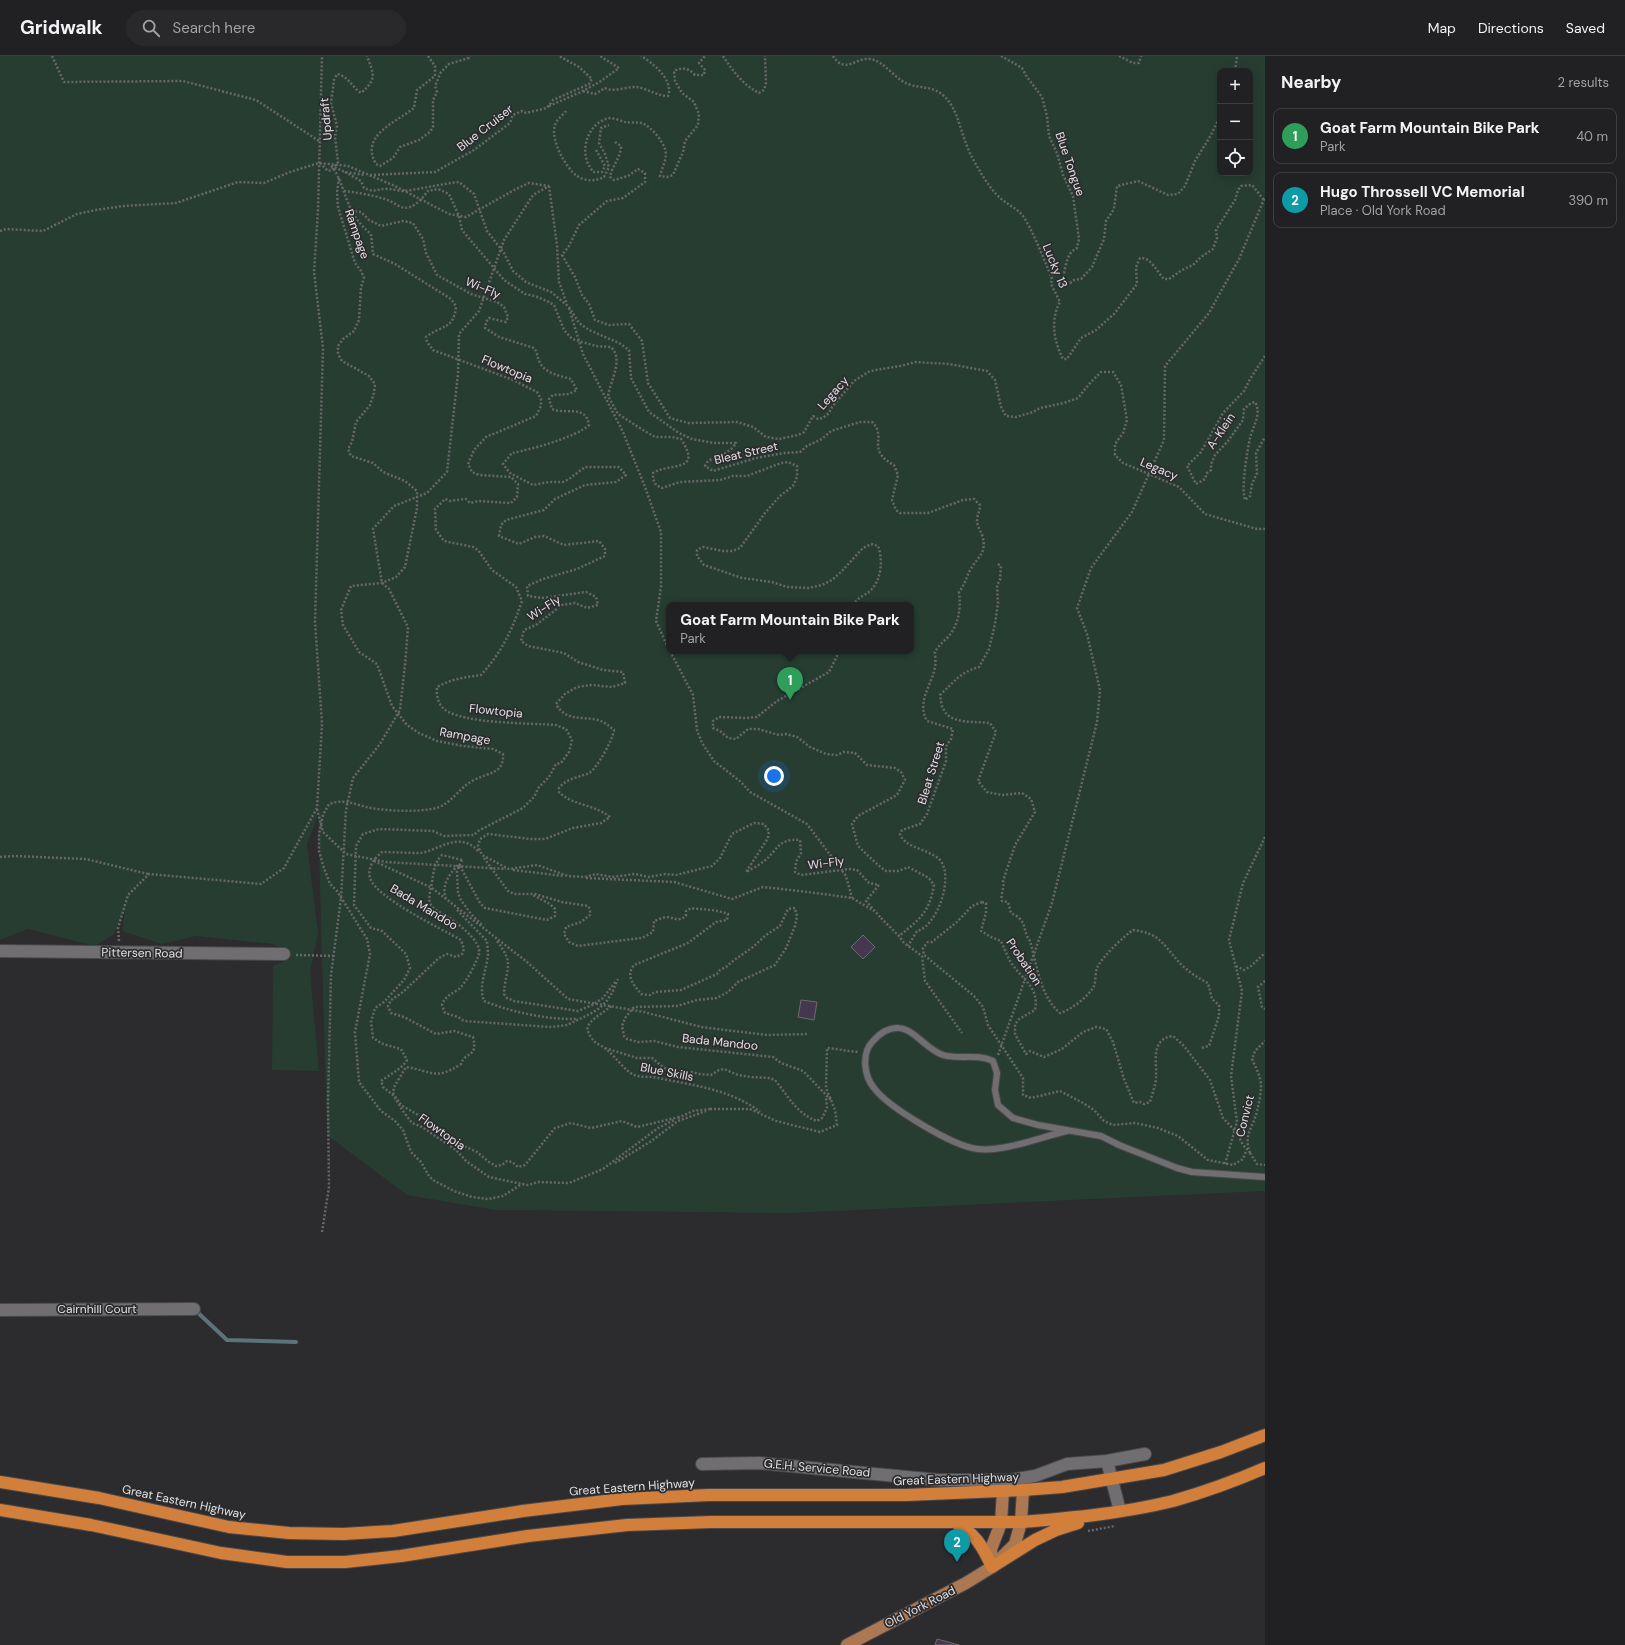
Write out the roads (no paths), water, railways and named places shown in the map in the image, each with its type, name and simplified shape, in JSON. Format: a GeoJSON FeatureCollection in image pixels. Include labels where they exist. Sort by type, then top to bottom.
{"type":"FeatureCollection","features":[{"type":"Feature","properties":{"kind":"highway","name":"Great Eastern Highway"},"geometry":{"type":"LineString","coordinates":[[0,1482],[99,1498],[229,1527],[289,1533],[327,1534],[393,1531],[523,1511],[622,1499],[709,1495],[906,1495],[1062,1487],[1164,1470],[1221,1452],[1265,1435]]}},
{"type":"Feature","properties":{"kind":"highway"},"geometry":{"type":"LineString","coordinates":[[0,1510],[91,1525],[221,1553],[287,1562],[345,1562],[400,1556],[528,1536],[627,1525],[711,1522],[955,1523],[1021,1522],[1067,1519],[1172,1501],[1226,1485],[1265,1468]]}},
{"type":"Feature","properties":{"kind":"highway"},"geometry":{"type":"LineString","coordinates":[[955,1523],[969,1530],[985,1552],[992,1567],[1035,1540],[1056,1530],[1084,1522],[1104,1513]]}},
{"type":"Feature","properties":{"kind":"main road","name":"Old York Road"},"geometry":{"type":"LineString","coordinates":[[848,1645],[966,1583],[992,1567],[1015,1544],[1021,1522],[1023,1490]]}},
{"type":"Feature","properties":{"kind":"main road"},"geometry":{"type":"LineString","coordinates":[[992,1567],[991,1549],[1001,1522],[1003,1491]]}},
{"type":"Feature","properties":{"kind":"street","name":"Pittersen Road"},"geometry":{"type":"LineString","coordinates":[[0,951],[284,954]]}},
{"type":"Feature","properties":{"kind":"street","name":"Cairnhill Court"},"geometry":{"type":"LineString","coordinates":[[0,1310],[194,1309]]}},
{"type":"Feature","properties":{"kind":"street","name":"G.E.H. Service Road"},"geometry":{"type":"LineString","coordinates":[[702,1464],[760,1463],[938,1480],[1010,1480],[1036,1476],[1067,1464],[1107,1461],[1145,1454]]}},
{"type":"Feature","properties":{"kind":"street"},"geometry":{"type":"LineString","coordinates":[[1107,1461],[1120,1511]]}},
{"type":"Feature","properties":{"kind":"lane"},"geometry":{"type":"LineString","coordinates":[[1067,1131],[995,1149],[965,1147],[936,1133],[887,1101],[878,1093],[868,1077],[865,1065],[866,1053],[871,1042],[880,1033],[890,1028],[900,1028],[908,1031],[936,1053],[944,1056],[986,1057],[993,1061],[997,1073],[994,1090],[998,1105],[1013,1118],[1067,1131],[1083,1132],[1101,1136],[1119,1145],[1177,1168],[1192,1172],[1265,1176]]}},
{"type":"Feature","properties":{"kind":"waterway"},"geometry":{"type":"LineString","coordinates":[[195,1310],[227,1340],[296,1342]]}},
{"type":"Feature","properties":{"kind":"place","name":"Goat Farm Mountain Bike Park"},"geometry":{"type":"Point","coordinates":[790,700]}},
{"type":"Feature","properties":{"kind":"place","name":"Hugo Throssell VC Memorial"},"geometry":{"type":"Point","coordinates":[957,1562]}}]}
